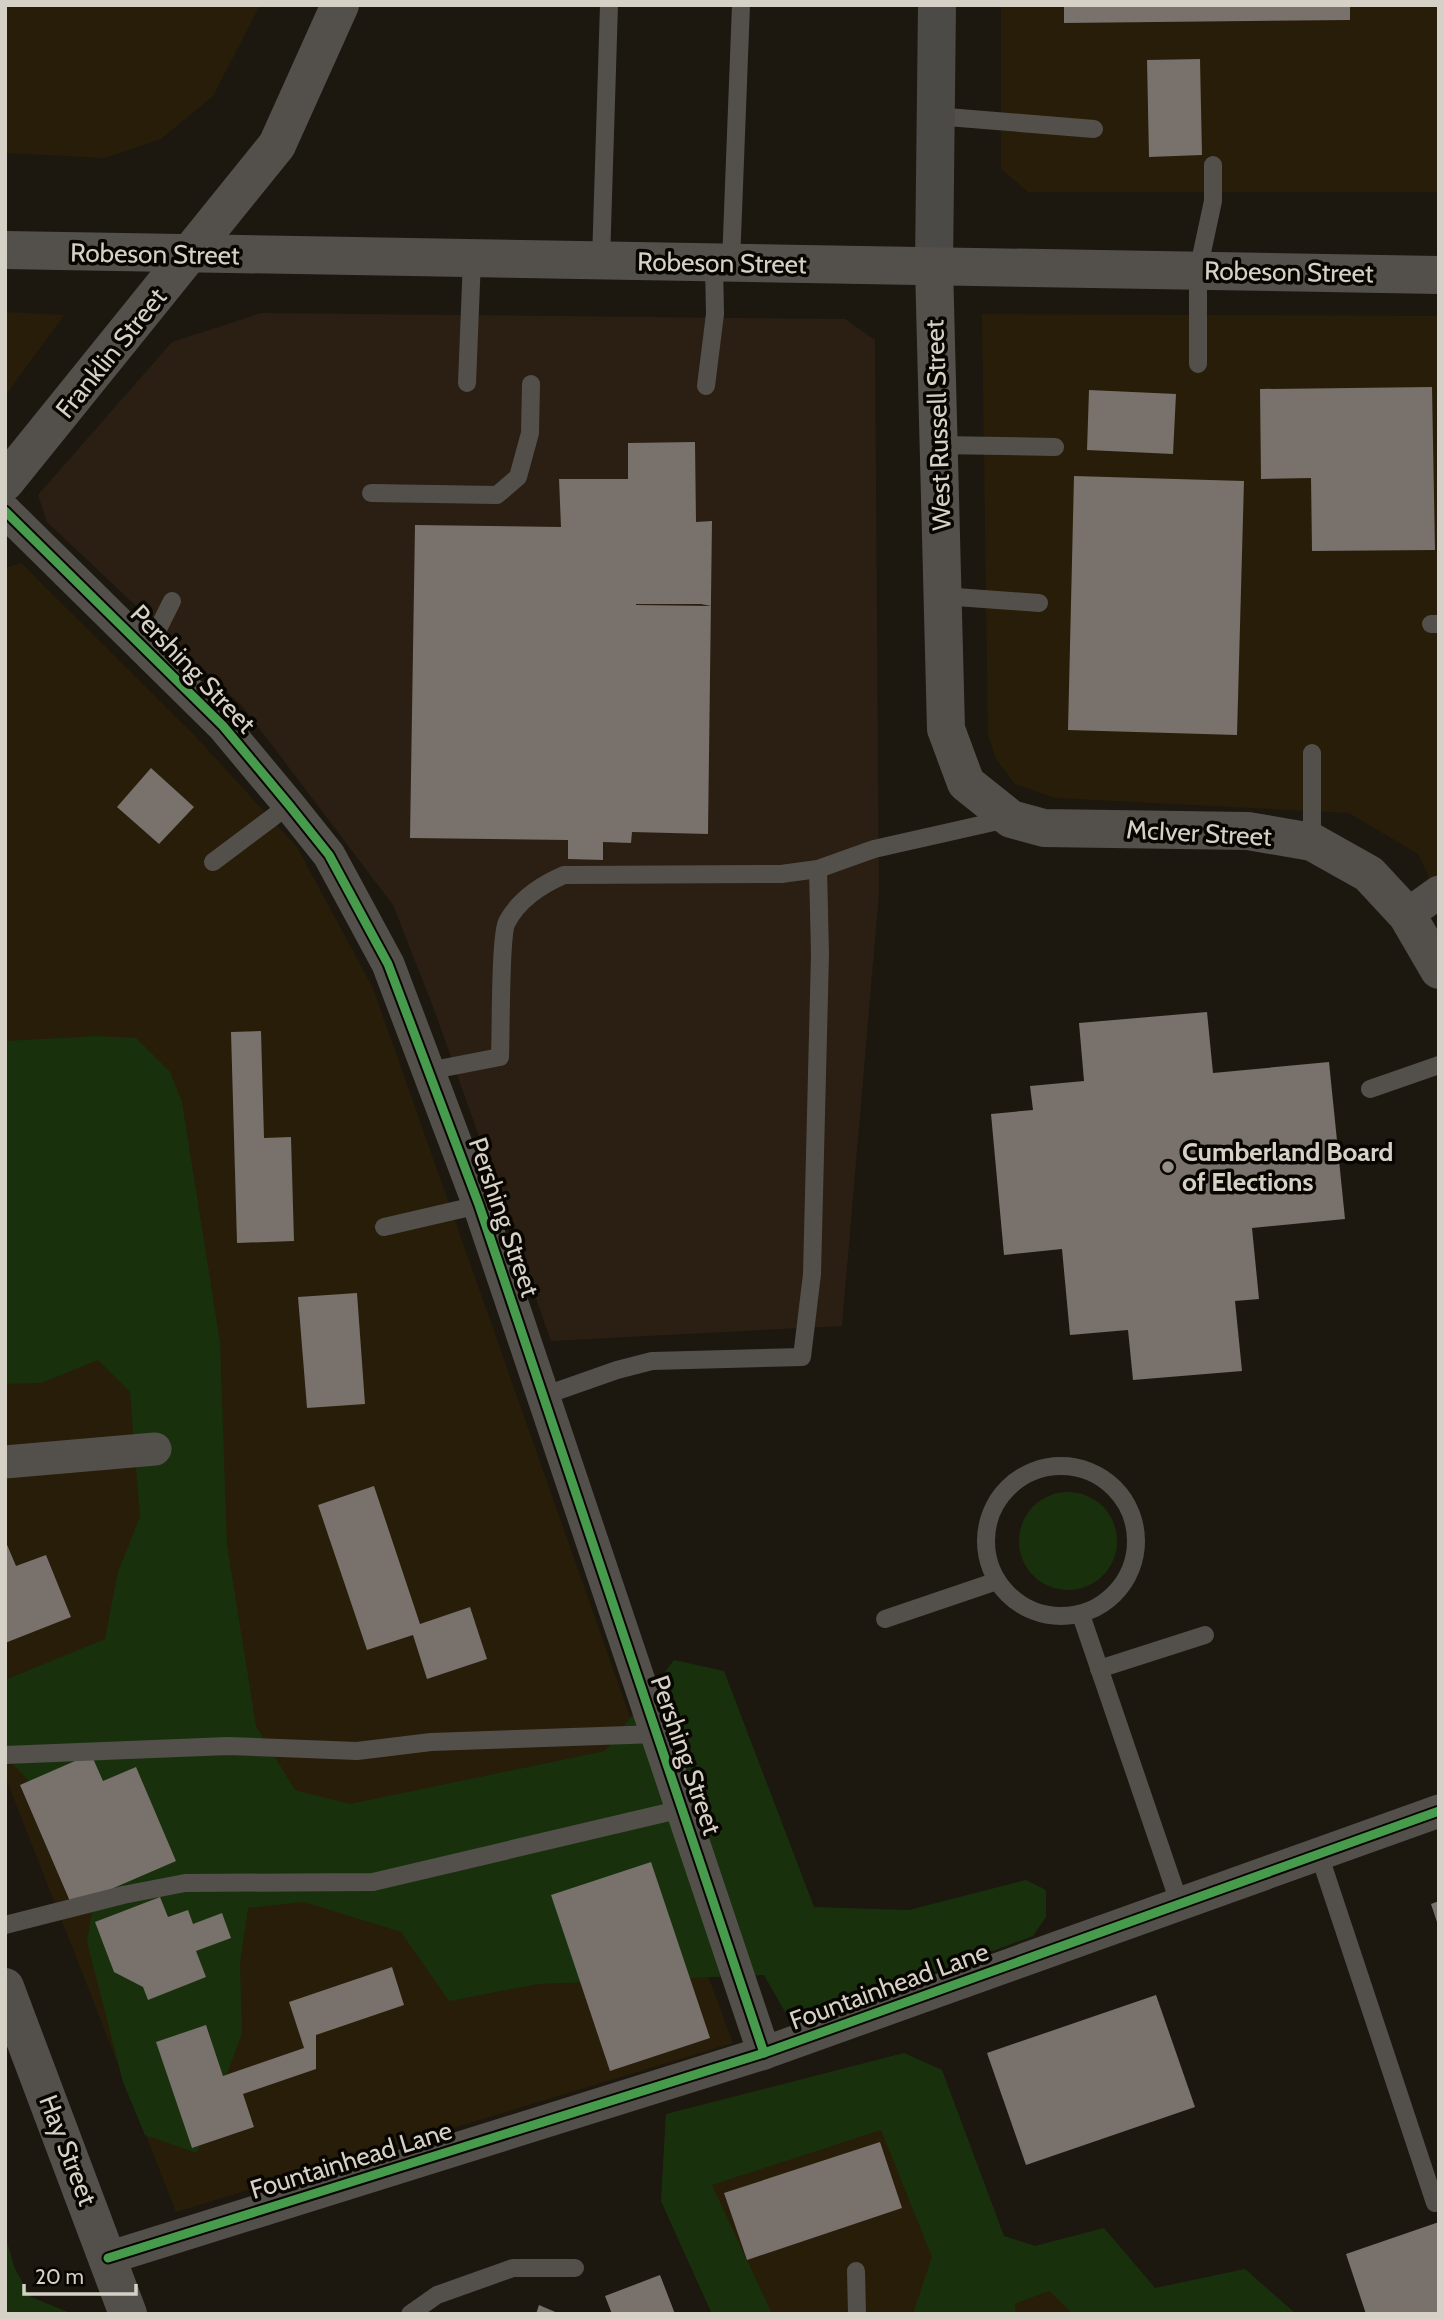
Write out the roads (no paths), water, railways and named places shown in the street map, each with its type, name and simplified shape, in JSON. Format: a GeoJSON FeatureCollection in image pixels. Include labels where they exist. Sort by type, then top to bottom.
{"type":"FeatureCollection","features":[{"type":"Feature","properties":{"kind":"main road","name":"Franklin Street"},"geometry":{"type":"LineString","coordinates":[[5,482],[277,145],[340,5]]}},
{"type":"Feature","properties":{"kind":"main road","name":"West Russell Street"},"geometry":{"type":"LineString","coordinates":[[937,5],[934,266],[946,729],[966,783],[1011,819]]}},
{"type":"Feature","properties":{"kind":"main road","name":"Robeson Street"},"geometry":{"type":"LineString","coordinates":[[5,250],[1439,275]]}},
{"type":"Feature","properties":{"kind":"main road","name":"McIver Street"},"geometry":{"type":"LineString","coordinates":[[1011,819],[1044,828],[1248,831],[1312,842],[1369,874],[1407,915],[1439,970]]}},
{"type":"Feature","properties":{"kind":"main road","name":"Hay Street"},"geometry":{"type":"LineString","coordinates":[[5,1987],[128,2314]]}},
{"type":"Feature","properties":{"kind":"street","name":"Pershing Street"},"geometry":{"type":"LineString","coordinates":[[5,511],[223,726],[329,855],[359,905],[388,964],[479,1205],[764,2053]]}},
{"type":"Feature","properties":{"kind":"street"},"geometry":{"type":"LineString","coordinates":[[1407,915],[1439,892]]}},
{"type":"Feature","properties":{"kind":"street"},"geometry":{"type":"LineString","coordinates":[[5,1462],[155,1449]]}},
{"type":"Feature","properties":{"kind":"street","name":"Fountainhead Lane"},"geometry":{"type":"LineString","coordinates":[[108,2258],[764,2053],[1439,1811]]}},
{"type":"Feature","properties":{"kind":"lane"},"geometry":{"type":"LineString","coordinates":[[601,261],[609,5]]}},
{"type":"Feature","properties":{"kind":"lane"},"geometry":{"type":"LineString","coordinates":[[706,386],[723,263],[741,5]]}},
{"type":"Feature","properties":{"kind":"lane"},"geometry":{"type":"LineString","coordinates":[[935,116],[1094,129]]}},
{"type":"Feature","properties":{"kind":"lane"},"geometry":{"type":"LineString","coordinates":[[1198,364],[1198,271],[1213,201],[1213,164]]}},
{"type":"Feature","properties":{"kind":"lane"},"geometry":{"type":"LineString","coordinates":[[467,383],[472,259]]}},
{"type":"Feature","properties":{"kind":"lane"},"geometry":{"type":"LineString","coordinates":[[371,494],[497,495],[518,477],[530,433],[531,384]]}},
{"type":"Feature","properties":{"kind":"lane"},"geometry":{"type":"LineString","coordinates":[[938,445],[1055,447]]}},
{"type":"Feature","properties":{"kind":"lane"},"geometry":{"type":"LineString","coordinates":[[942,596],[1039,603]]}},
{"type":"Feature","properties":{"kind":"lane"},"geometry":{"type":"LineString","coordinates":[[147,651],[172,601]]}},
{"type":"Feature","properties":{"kind":"lane"},"geometry":{"type":"LineString","coordinates":[[1312,753],[1312,842]]}},
{"type":"Feature","properties":{"kind":"lane"},"geometry":{"type":"LineString","coordinates":[[213,862],[289,805]]}},
{"type":"Feature","properties":{"kind":"lane"},"geometry":{"type":"LineString","coordinates":[[428,1071],[500,1057],[505,924],[524,900],[544,884],[564,875],[781,874],[818,869],[874,849],[1011,819]]}},
{"type":"Feature","properties":{"kind":"lane"},"geometry":{"type":"LineString","coordinates":[[543,1396],[617,1370],[652,1361],[802,1357],[812,1274],[820,954],[818,869]]}},
{"type":"Feature","properties":{"kind":"lane"},"geometry":{"type":"LineString","coordinates":[[1370,1089],[1439,1065]]}},
{"type":"Feature","properties":{"kind":"lane"},"geometry":{"type":"LineString","coordinates":[[384,1227],[479,1205]]}},
{"type":"Feature","properties":{"kind":"lane"},"geometry":{"type":"LineString","coordinates":[[1071,1466],[1095,1474],[1116,1490],[1131,1511],[1137,1536],[1134,1562],[1123,1586],[1104,1604],[1081,1615],[1057,1617],[1033,1612],[1013,1599],[997,1581],[988,1558],[987,1534],[993,1511],[1005,1490],[1024,1476],[1046,1467],[1071,1466]]}},
{"type":"Feature","properties":{"kind":"lane"},"geometry":{"type":"LineString","coordinates":[[886,1619],[997,1581]]}},
{"type":"Feature","properties":{"kind":"lane"},"geometry":{"type":"LineString","coordinates":[[1081,1615],[1180,1905]]}},
{"type":"Feature","properties":{"kind":"lane"},"geometry":{"type":"LineString","coordinates":[[1099,1669],[1205,1635]]}},
{"type":"Feature","properties":{"kind":"lane"},"geometry":{"type":"LineString","coordinates":[[5,1755],[228,1746],[356,1751],[431,1742],[657,1734]]}},
{"type":"Feature","properties":{"kind":"lane"},"geometry":{"type":"LineString","coordinates":[[5,1925],[123,1895],[185,1883],[373,1882],[414,1875],[682,1809]]}},
{"type":"Feature","properties":{"kind":"lane"},"geometry":{"type":"LineString","coordinates":[[1319,1854],[1435,2203]]}},
{"type":"Feature","properties":{"kind":"lane"},"geometry":{"type":"LineString","coordinates":[[410,2314],[437,2295],[513,2268],[575,2268]]}},
{"type":"Feature","properties":{"kind":"lane"},"geometry":{"type":"LineString","coordinates":[[856,2271],[857,2314]]}},
{"type":"Feature","properties":{"kind":"place","name":"Cumberland Board of Elections"},"geometry":{"type":"Point","coordinates":[1168,1167]}}]}
